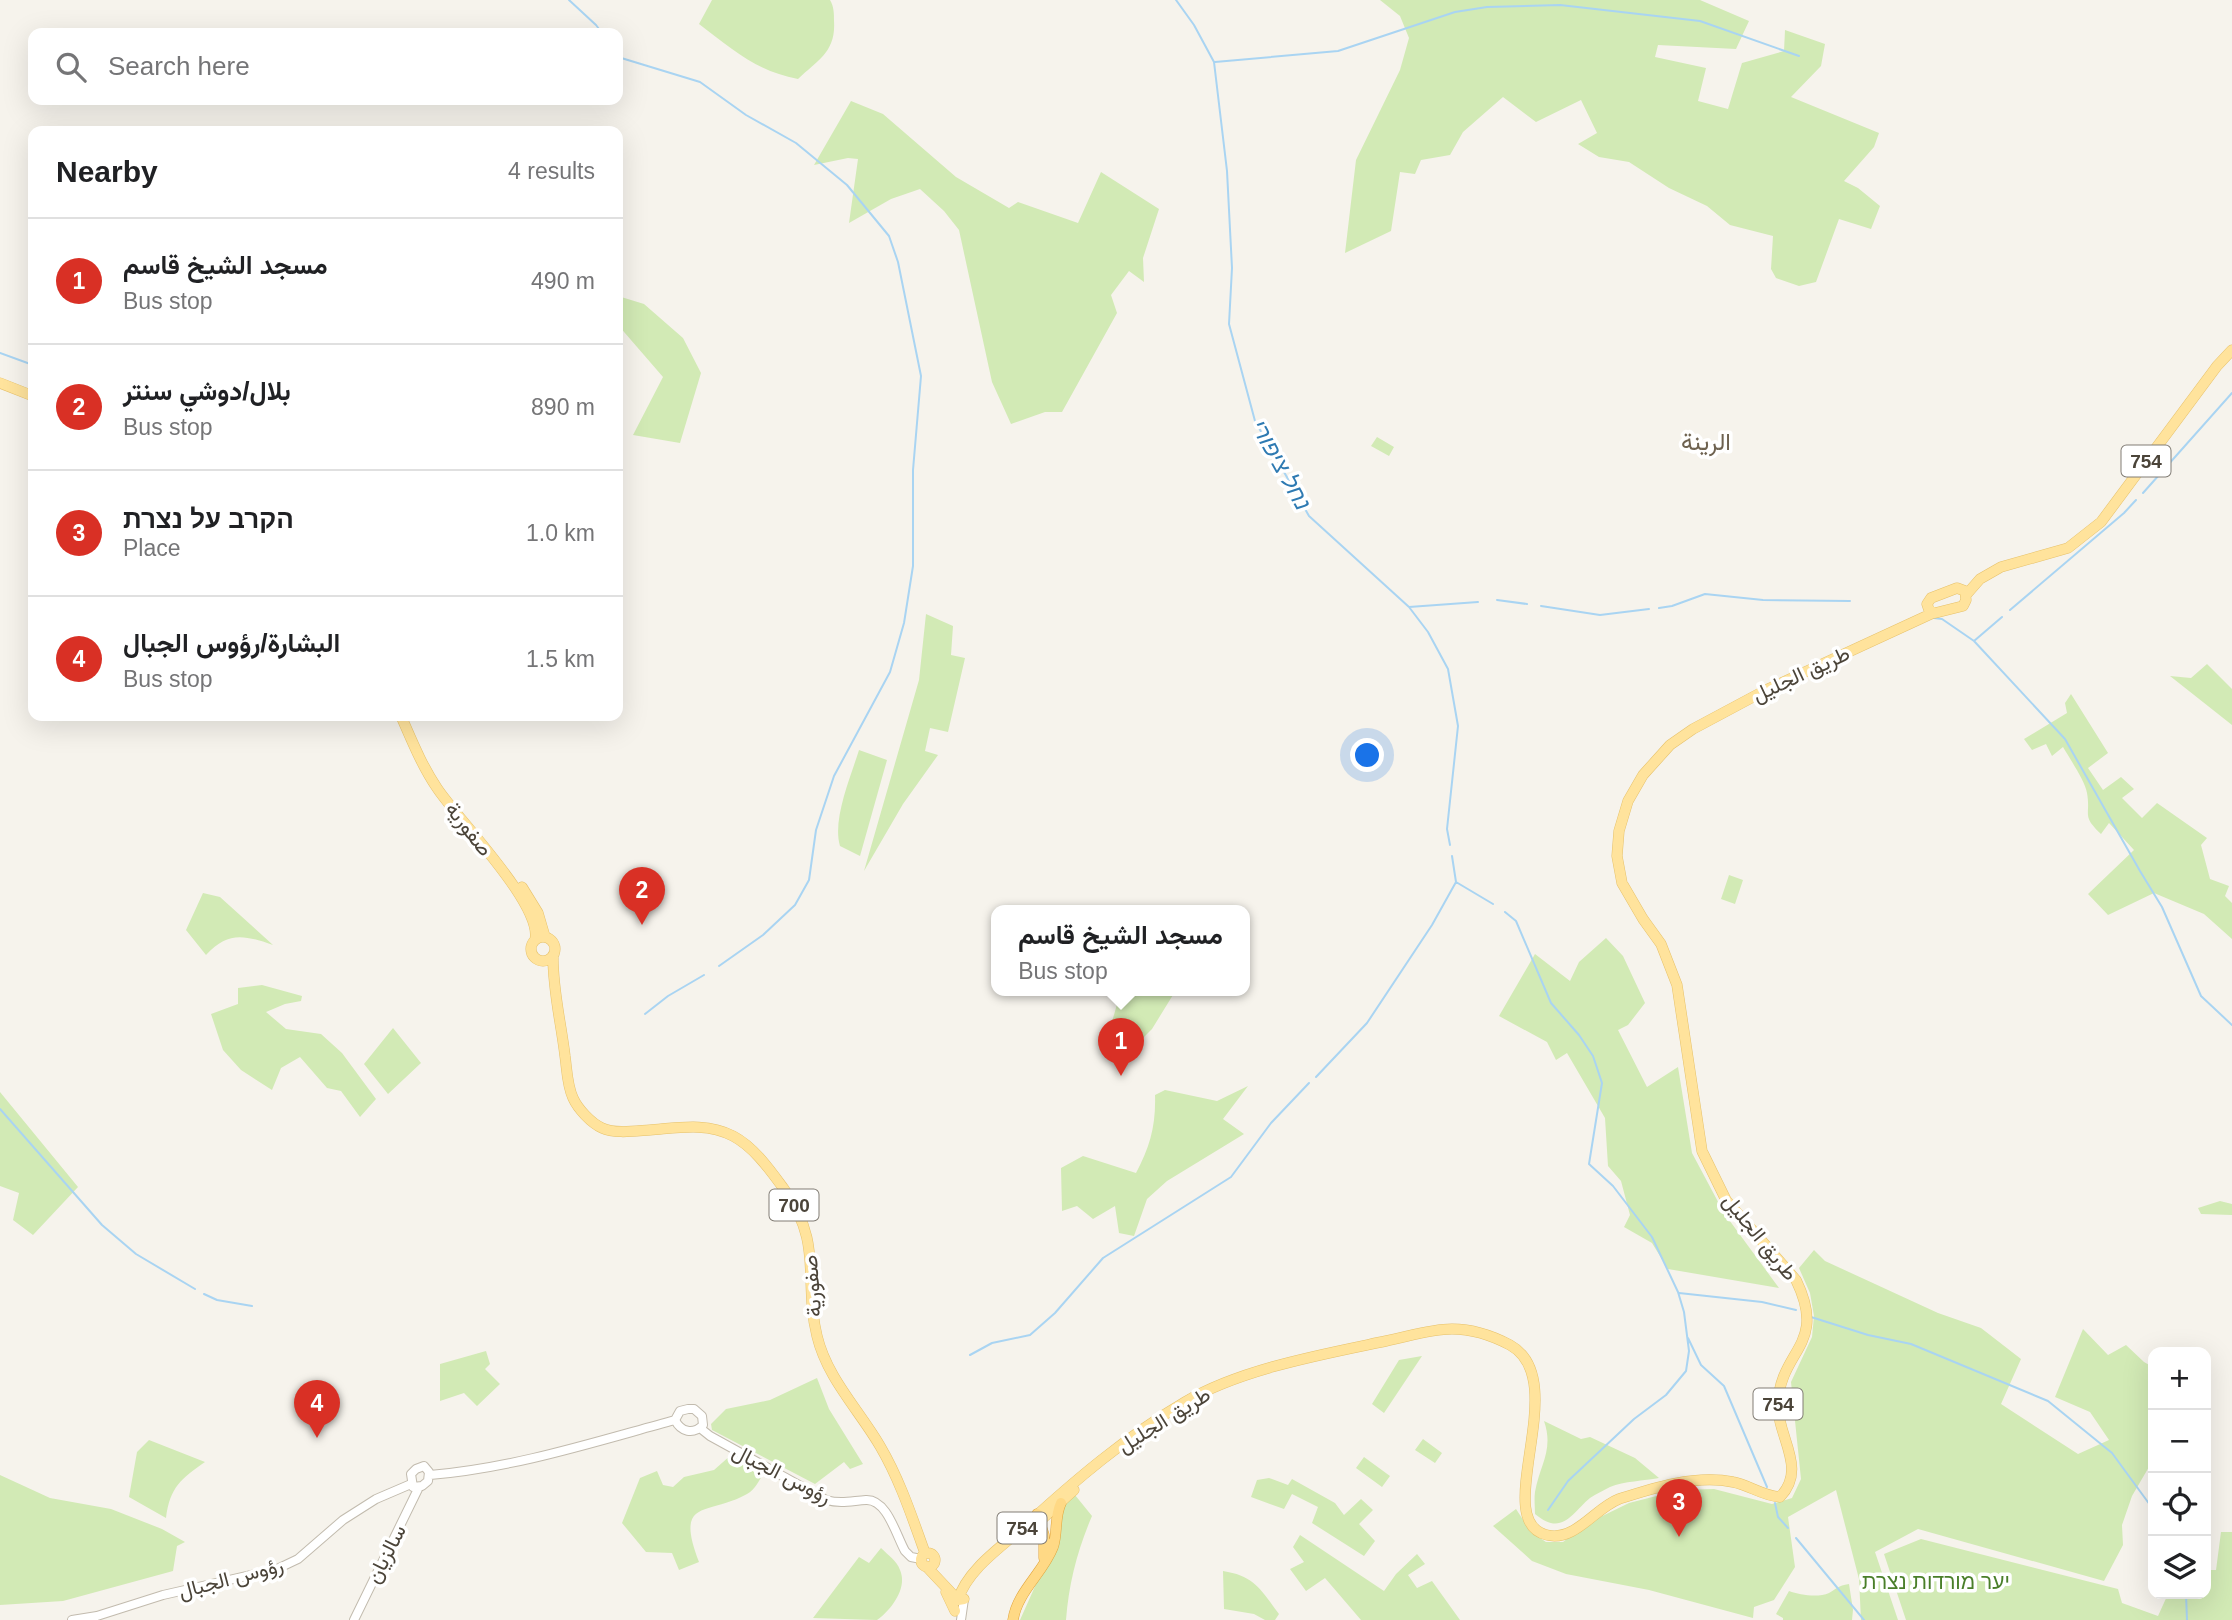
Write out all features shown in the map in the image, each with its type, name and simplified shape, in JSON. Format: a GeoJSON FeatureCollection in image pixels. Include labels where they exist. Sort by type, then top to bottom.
{"type":"FeatureCollection","features":[{"type":"Feature","properties":{"kind":"highway"},"geometry":{"type":"LineString","coordinates":[[1013,1620],[1019,1600],[1034,1581],[1044,1557],[1061,1503]]}},
{"type":"Feature","properties":{"kind":"highway"},"geometry":{"type":"LineString","coordinates":[[1041,1518],[1049,1544]]}},
{"type":"Feature","properties":{"kind":"highway"},"geometry":{"type":"LineString","coordinates":[[1023,1537],[1039,1534],[1049,1544]]}},
{"type":"Feature","properties":{"kind":"main road","name":"754"},"geometry":{"type":"LineString","coordinates":[[1964,592],[1976,576],[1998,565],[2046,556],[2068,548],[2101,522],[2217,366],[2232,350]]}},
{"type":"Feature","properties":{"kind":"main road"},"geometry":{"type":"LineString","coordinates":[[0,377],[28,388]]}},
{"type":"Feature","properties":{"kind":"main road"},"geometry":{"type":"LineString","coordinates":[[0,383],[28,395]]}},
{"type":"Feature","properties":{"kind":"main road","name":"طريق الجليل"},"geometry":{"type":"LineString","coordinates":[[1096,1466],[1163,1416],[1212,1389],[1278,1367],[1451,1329],[1488,1336],[1508,1344],[1520,1353],[1528,1365],[1535,1399],[1532,1447],[1523,1499],[1530,1526],[1538,1532],[1548,1536],[1560,1536],[1577,1528],[1615,1501],[1689,1482],[1731,1481],[1770,1496],[1780,1497],[1788,1488],[1793,1471],[1778,1405],[1784,1376],[1807,1331],[1808,1316],[1803,1295],[1796,1280],[1726,1200],[1702,1151],[1676,985],[1661,944],[1622,883],[1618,869],[1617,844],[1628,801],[1643,775],[1670,745],[1717,714],[1914,622],[1930,610],[1930,598],[1952,589],[1964,592]]}},
{"type":"Feature","properties":{"kind":"main road"},"geometry":{"type":"LineString","coordinates":[[1930,610],[1963,606],[1964,592]]}},
{"type":"Feature","properties":{"kind":"main road","name":"صفورية"},"geometry":{"type":"LineString","coordinates":[[403,721],[426,771],[520,895],[540,939]]}},
{"type":"Feature","properties":{"kind":"main road","name":"صفورية"},"geometry":{"type":"LineString","coordinates":[[410,721],[432,769],[533,903],[540,939]]}},
{"type":"Feature","properties":{"kind":"main road","name":"700"},"geometry":{"type":"LineString","coordinates":[[541,961],[532,954],[531,946],[540,939],[555,945],[553,957]]}},
{"type":"Feature","properties":{"kind":"main road"},"geometry":{"type":"LineString","coordinates":[[541,961],[553,957]]}},
{"type":"Feature","properties":{"kind":"main road","name":"صفورية"},"geometry":{"type":"LineString","coordinates":[[553,957],[553,988],[573,1098],[590,1119],[602,1128],[619,1131],[693,1126],[731,1135],[767,1167],[786,1193],[803,1221],[808,1241],[814,1317],[823,1355],[831,1373],[882,1449],[904,1492],[927,1560],[943,1585],[960,1598]]}},
{"type":"Feature","properties":{"kind":"main road","name":"صفورية"},"geometry":{"type":"LineString","coordinates":[[541,961],[553,988]]}},
{"type":"Feature","properties":{"kind":"main road","name":"754"},"geometry":{"type":"LineString","coordinates":[[960,1598],[965,1585],[986,1560],[1061,1503],[1096,1466]]}},
{"type":"Feature","properties":{"kind":"main road","name":"754"},"geometry":{"type":"LineString","coordinates":[[960,1598],[995,1560],[1023,1537],[1096,1466]]}},
{"type":"Feature","properties":{"kind":"main road"},"geometry":{"type":"LineString","coordinates":[[943,1585],[954,1588],[965,1585]]}},
{"type":"Feature","properties":{"kind":"main road"},"geometry":{"type":"LineString","coordinates":[[943,1585],[957,1617]]}},
{"type":"Feature","properties":{"kind":"street"},"geometry":{"type":"LineString","coordinates":[[430,1475],[483,1470],[522,1461],[675,1420],[680,1411],[694,1409],[704,1421],[700,1428],[687,1431],[675,1420]]}},
{"type":"Feature","properties":{"kind":"street","name":"رؤوس الجبال"},"geometry":{"type":"LineString","coordinates":[[700,1428],[826,1500],[841,1504],[871,1500],[882,1505],[905,1551],[911,1557],[927,1560]]}},
{"type":"Feature","properties":{"kind":"street"},"geometry":{"type":"LineString","coordinates":[[424,1466],[428,1468],[430,1475],[425,1485],[415,1486],[411,1475],[416,1469],[424,1466]]}},
{"type":"Feature","properties":{"kind":"street","name":"رؤوس الجبال"},"geometry":{"type":"LineString","coordinates":[[72,1620],[97,1616],[163,1595],[277,1569],[298,1559],[365,1506],[415,1486]]}},
{"type":"Feature","properties":{"kind":"street","name":"سالزيان"},"geometry":{"type":"LineString","coordinates":[[354,1620],[415,1486]]}},
{"type":"Feature","properties":{"kind":"street"},"geometry":{"type":"LineString","coordinates":[[957,1617],[960,1598]]}},
{"type":"Feature","properties":{"kind":"green space"},"geometry":{"type":"Polygon","coordinates":[[[712,0],[830,0],[834,15],[832,40],[819,60],[798,79],[769,71],[745,58],[699,24],[712,0]]]}},
{"type":"Feature","properties":{"kind":"green space"},"geometry":{"type":"Polygon","coordinates":[[[1380,0],[1700,0],[1749,21],[1736,49],[1658,45],[1655,57],[1706,68],[1698,101],[1728,109],[1742,63],[1784,51],[1785,30],[1825,44],[1821,66],[1791,97],[1879,133],[1874,147],[1844,181],[1858,188],[1880,206],[1871,229],[1839,219],[1816,282],[1799,286],[1776,278],[1771,269],[1773,236],[1730,225],[1707,206],[1669,188],[1629,162],[1599,157],[1578,144],[1597,133],[1581,100],[1536,122],[1503,97],[1463,132],[1450,155],[1421,160],[1415,174],[1400,172],[1391,231],[1345,253],[1356,160],[1400,70],[1409,38],[1400,16],[1380,0]]]}},
{"type":"Feature","properties":{"kind":"green space"},"geometry":{"type":"Polygon","coordinates":[[[851,101],[883,114],[956,177],[1009,208],[1018,202],[1078,223],[1101,172],[1159,209],[1143,258],[1144,282],[1129,271],[1111,295],[1117,313],[1062,412],[1045,412],[1011,424],[992,382],[959,230],[944,211],[920,189],[891,199],[849,223],[858,159],[848,158],[814,165],[851,101]]]}},
{"type":"Feature","properties":{"kind":"green space"},"geometry":{"type":"Polygon","coordinates":[[[623,298],[644,304],[683,338],[701,373],[680,443],[633,435],[663,377],[623,331],[623,298]]]}},
{"type":"Feature","properties":{"kind":"green space"},"geometry":{"type":"Polygon","coordinates":[[[1377,437],[1394,447],[1389,456],[1371,446],[1377,437]]]}},
{"type":"Feature","properties":{"kind":"green space"},"geometry":{"type":"Polygon","coordinates":[[[926,614],[953,626],[951,655],[965,658],[948,732],[930,728],[925,751],[938,755],[903,804],[864,871],[919,680],[926,614]]]}},
{"type":"Feature","properties":{"kind":"green space"},"geometry":{"type":"Polygon","coordinates":[[[2207,664],[2232,689],[2232,725],[2170,676],[2191,678],[2207,664]]]}},
{"type":"Feature","properties":{"kind":"green space"},"geometry":{"type":"Polygon","coordinates":[[[2071,694],[2108,753],[2088,768],[2103,790],[2121,777],[2134,789],[2122,798],[2142,818],[2157,803],[2207,838],[2201,845],[2210,879],[2229,886],[2225,896],[2232,903],[2232,939],[2204,914],[2154,893],[2108,915],[2088,894],[2134,850],[2109,823],[2101,834],[2091,823],[2086,788],[2063,747],[2052,756],[2046,744],[2032,750],[2024,739],[2067,713],[2065,703],[2071,694]]]}},
{"type":"Feature","properties":{"kind":"green space"},"geometry":{"type":"Polygon","coordinates":[[[859,750],[887,760],[860,856],[840,846],[838,835],[843,798],[859,750]]]}},
{"type":"Feature","properties":{"kind":"green space"},"geometry":{"type":"Polygon","coordinates":[[[1729,875],[1743,880],[1735,904],[1721,899],[1729,875]]]}},
{"type":"Feature","properties":{"kind":"green space"},"geometry":{"type":"Polygon","coordinates":[[[203,893],[220,897],[273,945],[237,937],[222,942],[206,955],[186,930],[203,893]]]}},
{"type":"Feature","properties":{"kind":"green space"},"geometry":{"type":"Polygon","coordinates":[[[1606,938],[1623,956],[1645,1003],[1628,1025],[1618,1030],[1647,1087],[1678,1067],[1692,1153],[1724,1213],[1779,1288],[1668,1269],[1652,1243],[1624,1227],[1630,1215],[1621,1181],[1608,1166],[1605,1118],[1567,1053],[1556,1060],[1547,1042],[1499,1016],[1535,954],[1570,981],[1579,962],[1606,938]]]}},
{"type":"Feature","properties":{"kind":"green space"},"geometry":{"type":"Polygon","coordinates":[[[262,985],[302,996],[301,1001],[266,1012],[286,1029],[321,1034],[342,1053],[376,1099],[360,1117],[341,1091],[327,1088],[300,1057],[281,1068],[272,1090],[241,1070],[223,1050],[211,1014],[238,1004],[238,988],[262,985]]]}},
{"type":"Feature","properties":{"kind":"green space"},"geometry":{"type":"Polygon","coordinates":[[[1119,996],[1172,996],[1152,1029],[1131,1050],[1113,1042],[1110,1029],[1119,996]]]}},
{"type":"Feature","properties":{"kind":"green space"},"geometry":{"type":"Polygon","coordinates":[[[393,1028],[421,1063],[388,1094],[364,1064],[393,1028]]]}},
{"type":"Feature","properties":{"kind":"green space"},"geometry":{"type":"Polygon","coordinates":[[[1248,1086],[1223,1119],[1244,1134],[1167,1181],[1147,1199],[1134,1236],[1119,1233],[1115,1206],[1093,1219],[1077,1206],[1062,1211],[1061,1168],[1083,1156],[1136,1173],[1151,1135],[1155,1095],[1165,1090],[1217,1101],[1248,1086]]]}},
{"type":"Feature","properties":{"kind":"green space"},"geometry":{"type":"Polygon","coordinates":[[[0,1092],[78,1187],[33,1235],[13,1220],[19,1193],[0,1186],[0,1092]]]}},
{"type":"Feature","properties":{"kind":"green space"},"geometry":{"type":"Polygon","coordinates":[[[2220,1201],[2232,1204],[2232,1215],[2201,1214],[2198,1208],[2220,1201]]]}},
{"type":"Feature","properties":{"kind":"green space"},"geometry":{"type":"Polygon","coordinates":[[[1814,1250],[1825,1261],[1938,1313],[1981,1328],[2021,1359],[2001,1404],[2078,1454],[2109,1440],[2090,1412],[2055,1397],[2083,1329],[2108,1355],[2126,1345],[2148,1364],[2148,1469],[2132,1496],[2122,1525],[2123,1545],[2104,1581],[1918,1529],[1875,1552],[1898,1620],[1861,1620],[1859,1579],[1836,1490],[1788,1517],[1795,1567],[1774,1600],[1754,1607],[1753,1618],[1649,1590],[1566,1574],[1532,1561],[1493,1526],[1516,1509],[1531,1532],[1546,1542],[1563,1542],[1586,1524],[1629,1503],[1680,1490],[1714,1489],[1772,1504],[1792,1498],[1801,1479],[1791,1382],[1812,1337],[1814,1316],[1810,1293],[1799,1268],[1814,1250]]]}},
{"type":"Feature","properties":{"kind":"green space"},"geometry":{"type":"Polygon","coordinates":[[[486,1351],[490,1364],[485,1369],[500,1384],[477,1406],[464,1393],[440,1401],[440,1364],[486,1351]]]}},
{"type":"Feature","properties":{"kind":"green space"},"geometry":{"type":"Polygon","coordinates":[[[1422,1356],[1384,1413],[1372,1404],[1399,1360],[1422,1356]]]}},
{"type":"Feature","properties":{"kind":"green space"},"geometry":{"type":"Polygon","coordinates":[[[817,1378],[829,1409],[863,1464],[850,1469],[844,1462],[815,1484],[712,1430],[711,1424],[726,1409],[770,1400],[817,1378]]]}},
{"type":"Feature","properties":{"kind":"green space"},"geometry":{"type":"Polygon","coordinates":[[[1544,1421],[1581,1439],[1590,1437],[1635,1458],[1659,1478],[1610,1487],[1590,1498],[1566,1520],[1560,1523],[1544,1521],[1535,1514],[1535,1492],[1547,1449],[1544,1421]]]}},
{"type":"Feature","properties":{"kind":"green space"},"geometry":{"type":"Polygon","coordinates":[[[1423,1439],[1442,1453],[1435,1463],[1415,1450],[1423,1439]]]}},
{"type":"Feature","properties":{"kind":"green space"},"geometry":{"type":"Polygon","coordinates":[[[149,1440],[205,1462],[178,1485],[170,1499],[166,1518],[129,1497],[137,1452],[149,1440]]]}},
{"type":"Feature","properties":{"kind":"green space"},"geometry":{"type":"Polygon","coordinates":[[[731,1455],[764,1473],[750,1492],[733,1501],[699,1512],[693,1518],[690,1527],[699,1562],[679,1570],[672,1553],[646,1552],[622,1523],[640,1478],[657,1471],[663,1485],[673,1487],[684,1477],[714,1470],[731,1455]]]}},
{"type":"Feature","properties":{"kind":"green space"},"geometry":{"type":"Polygon","coordinates":[[[1364,1457],[1390,1476],[1382,1487],[1356,1468],[1364,1457]]]}},
{"type":"Feature","properties":{"kind":"green space"},"geometry":{"type":"Polygon","coordinates":[[[0,1475],[50,1498],[111,1509],[162,1529],[185,1542],[177,1546],[173,1571],[63,1601],[0,1605],[0,1475]]]}},
{"type":"Feature","properties":{"kind":"green space"},"geometry":{"type":"Polygon","coordinates":[[[1269,1478],[1288,1485],[1292,1479],[1335,1503],[1344,1515],[1361,1499],[1373,1510],[1359,1524],[1375,1541],[1364,1556],[1312,1523],[1318,1507],[1292,1494],[1284,1509],[1251,1497],[1257,1480],[1269,1478]]]}},
{"type":"Feature","properties":{"kind":"green space"},"geometry":{"type":"Polygon","coordinates":[[[1075,1495],[1092,1516],[1074,1567],[1066,1620],[1020,1620],[1045,1564],[1060,1510],[1075,1495]]]}},
{"type":"Feature","properties":{"kind":"green space","name":"יער מורדות נצרת"},"geometry":{"type":"Polygon","coordinates":[[[2221,1532],[2232,1532],[2232,1620],[1906,1620],[1884,1554],[1921,1539],[2118,1589],[2122,1603],[2158,1616],[2166,1599],[2211,1599],[2211,1570],[2216,1570],[2221,1532]]]}},
{"type":"Feature","properties":{"kind":"green space"},"geometry":{"type":"Polygon","coordinates":[[[1300,1535],[1384,1591],[1396,1574],[1417,1554],[1425,1564],[1408,1575],[1417,1588],[1432,1581],[1460,1620],[1361,1620],[1325,1578],[1306,1591],[1290,1569],[1304,1562],[1293,1547],[1300,1535]]]}},
{"type":"Feature","properties":{"kind":"green space"},"geometry":{"type":"Polygon","coordinates":[[[881,1548],[897,1564],[902,1577],[900,1591],[888,1610],[877,1620],[813,1618],[859,1557],[869,1563],[881,1548]]]}},
{"type":"Feature","properties":{"kind":"green space"},"geometry":{"type":"Polygon","coordinates":[[[1223,1571],[1243,1576],[1256,1585],[1279,1614],[1275,1620],[1265,1620],[1254,1614],[1224,1609],[1223,1571]]]}},
{"type":"Feature","properties":{"kind":"green space"},"geometry":{"type":"Polygon","coordinates":[[[1849,1584],[1852,1620],[1783,1620],[1776,1614],[1789,1591],[1820,1595],[1849,1584]]]}},
{"type":"Feature","properties":{"kind":"waterway"},"geometry":{"type":"LineString","coordinates":[[569,0],[598,28]]}},
{"type":"Feature","properties":{"kind":"waterway","name":"נחל ציפורי"},"geometry":{"type":"LineString","coordinates":[[1176,0],[1194,25],[1214,62],[1227,171],[1232,268],[1229,324],[1255,421],[1309,516],[1409,607],[1428,632],[1448,669],[1458,726],[1447,829],[1450,845]]}},
{"type":"Feature","properties":{"kind":"waterway"},"geometry":{"type":"LineString","coordinates":[[1215,62],[1338,51],[1455,12],[1487,7],[1560,5],[1700,21],[1799,56]]}},
{"type":"Feature","properties":{"kind":"waterway"},"geometry":{"type":"LineString","coordinates":[[623,59],[700,82],[746,115],[796,143],[847,185],[889,236],[898,262],[921,376],[913,470],[913,566],[904,623],[890,672],[834,776],[816,830],[809,880],[795,905],[763,935],[719,966]]}},
{"type":"Feature","properties":{"kind":"waterway"},"geometry":{"type":"LineString","coordinates":[[0,353],[28,363]]}},
{"type":"Feature","properties":{"kind":"waterway"},"geometry":{"type":"LineString","coordinates":[[2143,493],[2232,393]]}},
{"type":"Feature","properties":{"kind":"waterway"},"geometry":{"type":"LineString","coordinates":[[2010,610],[2136,500]]}},
{"type":"Feature","properties":{"kind":"waterway"},"geometry":{"type":"LineString","coordinates":[[1659,608],[1705,594],[1763,600],[1850,601]]}},
{"type":"Feature","properties":{"kind":"waterway"},"geometry":{"type":"LineString","coordinates":[[1497,600],[1527,604]]}},
{"type":"Feature","properties":{"kind":"waterway"},"geometry":{"type":"LineString","coordinates":[[1409,607],[1478,602]]}},
{"type":"Feature","properties":{"kind":"waterway"},"geometry":{"type":"LineString","coordinates":[[1541,606],[1600,615],[1649,609]]}},
{"type":"Feature","properties":{"kind":"waterway"},"geometry":{"type":"LineString","coordinates":[[1974,641],[2002,617]]}},
{"type":"Feature","properties":{"kind":"waterway"},"geometry":{"type":"LineString","coordinates":[[1934,618],[1942,619],[1974,641],[2065,739],[2162,907],[2201,996],[2232,1025]]}},
{"type":"Feature","properties":{"kind":"waterway"},"geometry":{"type":"LineString","coordinates":[[1316,1077],[1367,1023],[1432,925],[1456,882],[1452,856]]}},
{"type":"Feature","properties":{"kind":"waterway"},"geometry":{"type":"LineString","coordinates":[[1456,882],[1493,904]]}},
{"type":"Feature","properties":{"kind":"waterway"},"geometry":{"type":"LineString","coordinates":[[1505,912],[1516,921],[1551,1003],[1593,1056],[1602,1083],[1589,1164],[1613,1186],[1652,1237],[1678,1292],[1684,1312],[1689,1351],[1686,1371],[1666,1395],[1634,1419],[1568,1481],[1548,1510]]}},
{"type":"Feature","properties":{"kind":"waterway"},"geometry":{"type":"LineString","coordinates":[[645,1014],[668,996],[704,975]]}},
{"type":"Feature","properties":{"kind":"waterway"},"geometry":{"type":"LineString","coordinates":[[970,1355],[992,1343],[1030,1335],[1055,1313],[1103,1258],[1231,1177],[1271,1123],[1309,1083]]}},
{"type":"Feature","properties":{"kind":"waterway"},"geometry":{"type":"LineString","coordinates":[[0,1109],[102,1225],[136,1254],[195,1289]]}},
{"type":"Feature","properties":{"kind":"waterway"},"geometry":{"type":"LineString","coordinates":[[1679,1293],[1762,1302],[1796,1310]]}},
{"type":"Feature","properties":{"kind":"waterway"},"geometry":{"type":"LineString","coordinates":[[204,1294],[217,1300],[252,1306]]}},
{"type":"Feature","properties":{"kind":"waterway"},"geometry":{"type":"LineString","coordinates":[[1811,1317],[1868,1335],[1911,1344],[2048,1401],[2112,1453],[2148,1502]]}},
{"type":"Feature","properties":{"kind":"waterway"},"geometry":{"type":"LineString","coordinates":[[1688,1338],[1701,1365],[1724,1386],[1767,1487]]}},
{"type":"Feature","properties":{"kind":"waterway"},"geometry":{"type":"LineString","coordinates":[[1775,1503],[1778,1517],[1788,1528]]}},
{"type":"Feature","properties":{"kind":"waterway"},"geometry":{"type":"LineString","coordinates":[[1796,1538],[1864,1620]]}},
{"type":"Feature","properties":{"kind":"waterway"},"geometry":{"type":"LineString","coordinates":[[2186,1599],[2187,1620]]}},
{"type":"Feature","properties":{"kind":"place","name":"بلال/دوشي سنتر"},"geometry":{"type":"Point","coordinates":[642,925]}},
{"type":"Feature","properties":{"kind":"place","name":"مسجد الشيخ قاسم"},"geometry":{"type":"Point","coordinates":[1121,1076]}},
{"type":"Feature","properties":{"kind":"place","name":"البشارة/رؤوس الجبال"},"geometry":{"type":"Point","coordinates":[317,1438]}},
{"type":"Feature","properties":{"kind":"place","name":"הקרב על נצרת"},"geometry":{"type":"Point","coordinates":[1679,1537]}},
{"type":"Feature","properties":{"kind":"district","name":"الرينة"},"geometry":{"type":"Point","coordinates":[1706,442]}}]}
